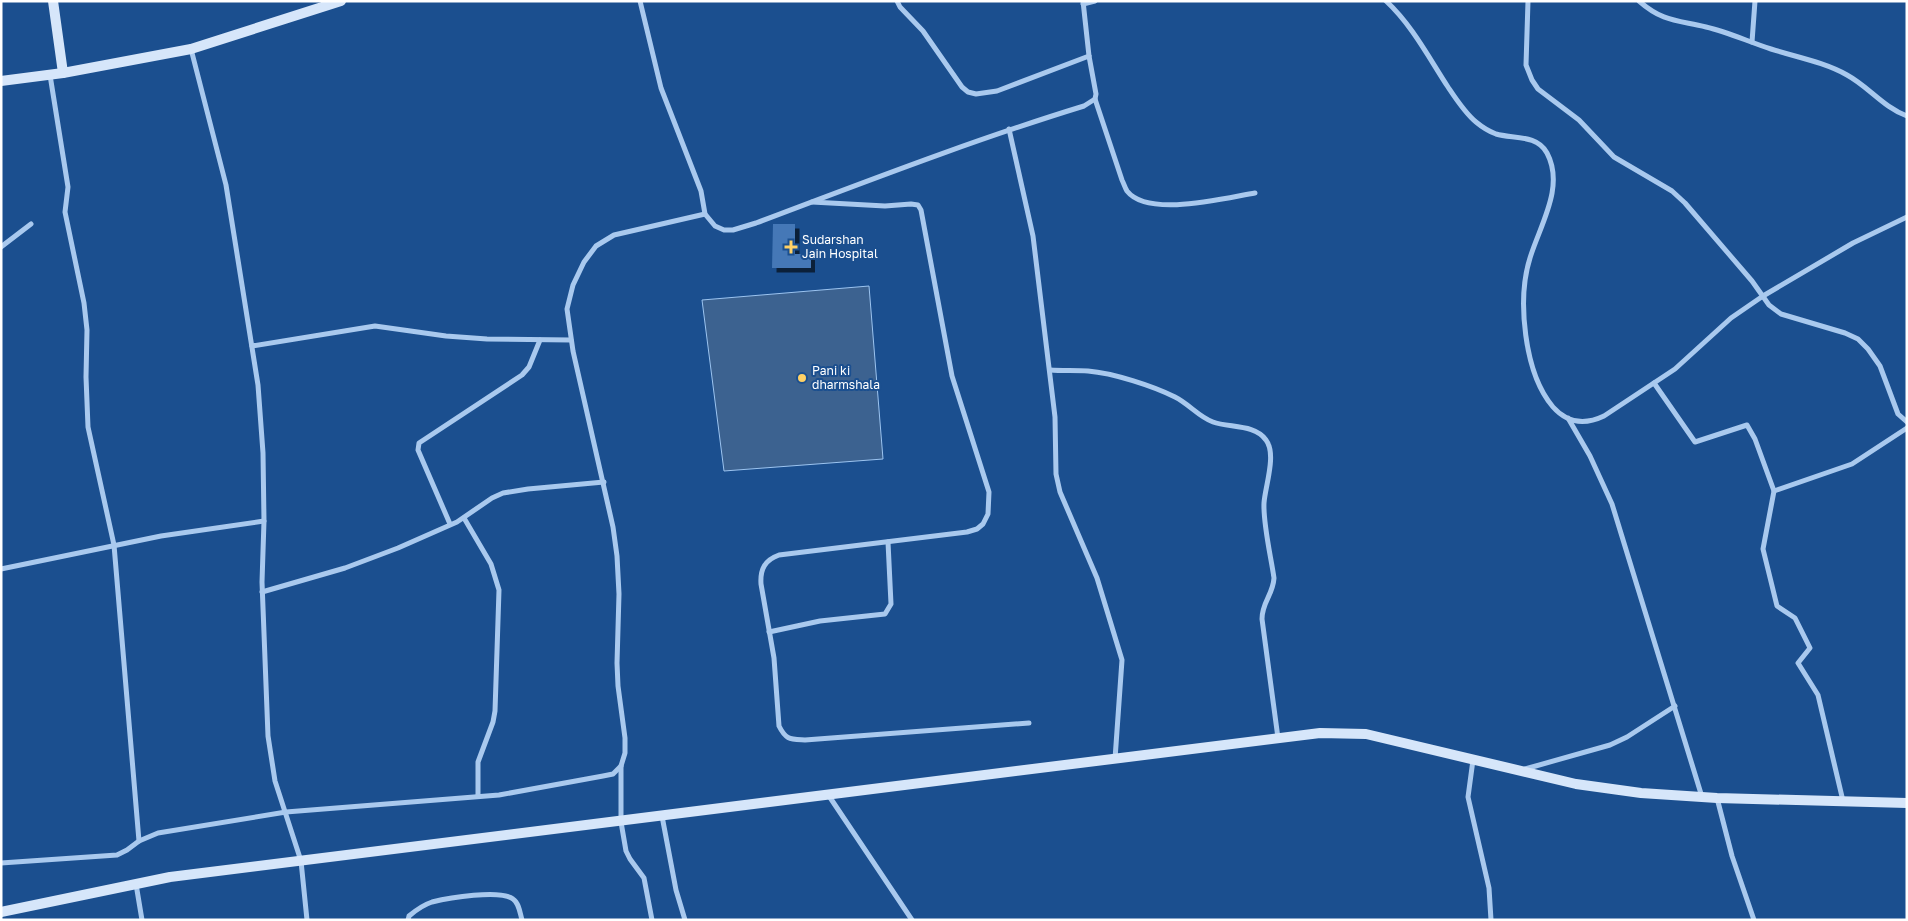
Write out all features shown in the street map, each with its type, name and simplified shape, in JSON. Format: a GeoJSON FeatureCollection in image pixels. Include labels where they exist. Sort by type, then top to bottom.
{"type":"FeatureCollection","features":[{"type":"Feature","properties":{"kind":"main road"},"geometry":{"type":"LineString","coordinates":[[52,1],[63,73]]}},
{"type":"Feature","properties":{"kind":"main road"},"geometry":{"type":"LineString","coordinates":[[1,81],[63,73],[191,49],[341,1]]}},
{"type":"Feature","properties":{"kind":"main road"},"geometry":{"type":"LineString","coordinates":[[1,912],[170,877],[829,796],[1320,733],[1366,734],[1576,784],[1641,793],[1717,798],[1907,802]]}},
{"type":"Feature","properties":{"kind":"street"},"geometry":{"type":"LineString","coordinates":[[640,1],[661,88],[701,191],[705,214],[716,226],[724,230],[733,230],[1009,129],[1084,106],[1095,100]]}},
{"type":"Feature","properties":{"kind":"street"},"geometry":{"type":"LineString","coordinates":[[897,1],[900,7],[923,31],[962,87],[968,92],[976,94],[997,91],[1089,56]]}},
{"type":"Feature","properties":{"kind":"street"},"geometry":{"type":"LineString","coordinates":[[1095,1],[1083,3],[1089,56],[1096,94],[1095,100],[1122,180],[1128,192],[1138,199],[1153,204],[1174,205],[1255,193]]}},
{"type":"Feature","properties":{"kind":"street"},"geometry":{"type":"LineString","coordinates":[[1386,1],[1404,20],[1460,104],[1474,120],[1485,129],[1497,134],[1524,138],[1538,144],[1547,152],[1553,192],[1530,259],[1525,288],[1525,311],[1532,365],[1539,385],[1556,410],[1568,418],[1580,422],[1591,422],[1604,416],[1675,369],[1731,318],[1763,296],[1853,243],[1907,217]]}},
{"type":"Feature","properties":{"kind":"street"},"geometry":{"type":"LineString","coordinates":[[1528,1],[1526,66],[1538,89],[1579,120],[1614,157],[1672,191],[1686,203],[1769,305],[1781,314],[1845,333],[1858,339],[1868,348],[1880,366],[1898,414],[1907,422]]}},
{"type":"Feature","properties":{"kind":"street"},"geometry":{"type":"LineString","coordinates":[[1639,1],[1666,19],[1705,26],[1833,68],[1856,80],[1885,104],[1907,116]]}},
{"type":"Feature","properties":{"kind":"street"},"geometry":{"type":"LineString","coordinates":[[1752,42],[1755,1]]}},
{"type":"Feature","properties":{"kind":"street"},"geometry":{"type":"LineString","coordinates":[[191,49],[226,185],[258,385],[263,453],[262,592],[268,736],[275,781],[301,862],[307,920]]}},
{"type":"Feature","properties":{"kind":"street"},"geometry":{"type":"LineString","coordinates":[[50,74],[68,187],[65,212],[81,280],[87,330],[88,427],[114,545],[139,841]]}},
{"type":"Feature","properties":{"kind":"street"},"geometry":{"type":"LineString","coordinates":[[1009,129],[1033,236],[1055,417],[1056,474],[1097,578],[1122,660],[1115,760]]}},
{"type":"Feature","properties":{"kind":"street"},"geometry":{"type":"LineString","coordinates":[[812,202],[885,206],[911,204],[918,205],[921,210],[952,376],[989,492],[988,514],[983,524],[977,529],[967,532],[779,555],[771,558],[760,574],[776,670],[779,726],[783,735],[791,739],[1029,723]]}},
{"type":"Feature","properties":{"kind":"street"},"geometry":{"type":"LineString","coordinates":[[652,920],[644,878],[626,851],[621,822],[621,766],[625,753],[625,738],[616,663],[619,594],[617,556],[604,482],[571,340],[567,309],[573,285],[584,262],[596,246],[614,235],[705,214]]}},
{"type":"Feature","properties":{"kind":"street"},"geometry":{"type":"LineString","coordinates":[[1,247],[31,224]]}},
{"type":"Feature","properties":{"kind":"street"},"geometry":{"type":"LineString","coordinates":[[252,346],[375,326],[446,336],[487,339],[571,340]]}},
{"type":"Feature","properties":{"kind":"street"},"geometry":{"type":"LineString","coordinates":[[450,524],[418,450],[419,443],[522,375],[529,368],[540,340]]}},
{"type":"Feature","properties":{"kind":"street"},"geometry":{"type":"LineString","coordinates":[[1050,370],[1088,371],[1156,389],[1177,398],[1211,422],[1252,430],[1267,440],[1270,453],[1264,502],[1274,578],[1273,586],[1262,608],[1262,619],[1278,739]]}},
{"type":"Feature","properties":{"kind":"street"},"geometry":{"type":"LineString","coordinates":[[1654,383],[1695,442],[1746,425],[1755,439],[1774,491],[1763,549],[1777,606],[1796,618],[1810,648],[1798,663],[1818,695],[1843,801]]}},
{"type":"Feature","properties":{"kind":"street"},"geometry":{"type":"LineString","coordinates":[[1568,418],[1594,464],[1612,504],[1702,797]]}},
{"type":"Feature","properties":{"kind":"street"},"geometry":{"type":"LineString","coordinates":[[1774,491],[1852,464],[1907,428]]}},
{"type":"Feature","properties":{"kind":"street"},"geometry":{"type":"LineString","coordinates":[[262,592],[345,568],[398,548],[464,518],[492,498],[503,493],[604,482]]}},
{"type":"Feature","properties":{"kind":"street"},"geometry":{"type":"LineString","coordinates":[[464,518],[491,564],[499,590],[495,711],[493,722],[478,762],[478,796]]}},
{"type":"Feature","properties":{"kind":"street"},"geometry":{"type":"LineString","coordinates":[[1,569],[161,536],[264,521]]}},
{"type":"Feature","properties":{"kind":"street"},"geometry":{"type":"LineString","coordinates":[[769,632],[820,621],[885,614],[891,604],[888,542]]}},
{"type":"Feature","properties":{"kind":"street"},"geometry":{"type":"LineString","coordinates":[[1519,771],[1610,745],[1626,738],[1675,706]]}},
{"type":"Feature","properties":{"kind":"street"},"geometry":{"type":"LineString","coordinates":[[1473,760],[1468,797],[1489,888],[1491,920]]}},
{"type":"Feature","properties":{"kind":"street"},"geometry":{"type":"LineString","coordinates":[[1,863],[116,855],[139,841],[158,834],[286,812],[499,795],[613,774],[621,766]]}},
{"type":"Feature","properties":{"kind":"street"},"geometry":{"type":"LineString","coordinates":[[829,796],[912,920]]}},
{"type":"Feature","properties":{"kind":"street"},"geometry":{"type":"LineString","coordinates":[[1717,798],[1732,856],[1754,920]]}},
{"type":"Feature","properties":{"kind":"street"},"geometry":{"type":"LineString","coordinates":[[662,816],[676,890],[685,920]]}},
{"type":"Feature","properties":{"kind":"street"},"geometry":{"type":"LineString","coordinates":[[136,884],[142,920]]}},
{"type":"Feature","properties":{"kind":"street"},"geometry":{"type":"LineString","coordinates":[[408,920],[409,916],[418,908],[431,902],[491,893],[513,899],[518,906],[522,920]]}},
{"type":"Feature","properties":{"kind":"water"},"geometry":{"type":"Polygon","coordinates":[[[869,286],[883,459],[724,471],[702,300],[869,286]]]}},
{"type":"Feature","properties":{"kind":"building"},"geometry":{"type":"Polygon","coordinates":[[[773,224],[795,224],[795,254],[811,254],[811,268],[772,268],[773,224]]]}},
{"type":"Feature","properties":{"kind":"place","name":"Sudarshan Jain Hospital"},"geometry":{"type":"Point","coordinates":[791,247]}},
{"type":"Feature","properties":{"kind":"place","name":"Pani ki dharmshala"},"geometry":{"type":"Point","coordinates":[802,378]}}]}
